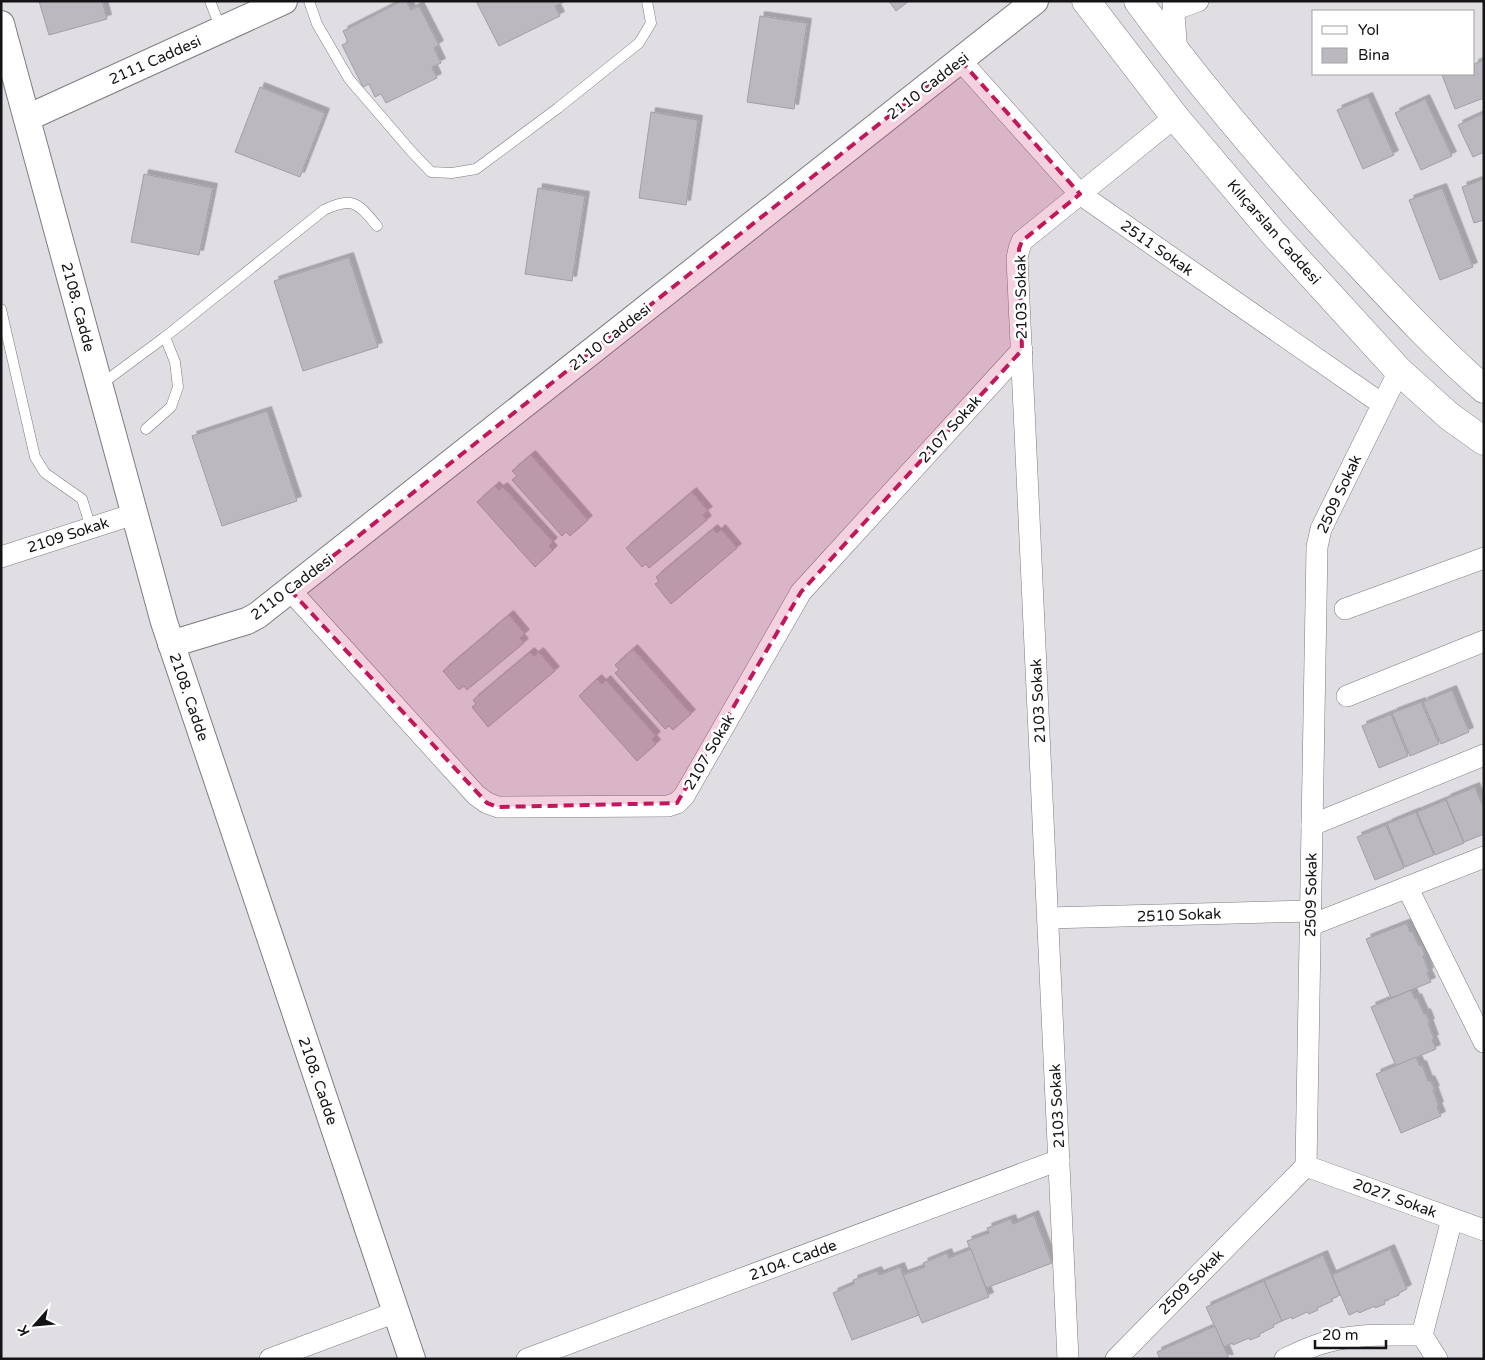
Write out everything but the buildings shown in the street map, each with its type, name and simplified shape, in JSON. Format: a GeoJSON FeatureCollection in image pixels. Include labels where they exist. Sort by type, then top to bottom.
{"type":"FeatureCollection","features":[{"type":"Feature","properties":{"kind":"main road","name":"Kılıçarslan Caddesi"},"geometry":{"type":"LineString","coordinates":[[1086,1],[1175,117],[1274,234],[1399,371],[1449,416],[1484,441]]}},
{"type":"Feature","properties":{"kind":"main road"},"geometry":{"type":"LineString","coordinates":[[1138,1],[1177,54],[1244,135],[1322,223],[1407,316],[1484,388]]}},
{"type":"Feature","properties":{"kind":"street","name":"2111 Caddesi"},"geometry":{"type":"LineString","coordinates":[[27,118],[284,1]]}},
{"type":"Feature","properties":{"kind":"street","name":"2110 Caddesi"},"geometry":{"type":"LineString","coordinates":[[171,644],[253,619],[1034,1]]}},
{"type":"Feature","properties":{"kind":"street"},"geometry":{"type":"LineString","coordinates":[[1177,54],[1173,6],[1198,1]]}},
{"type":"Feature","properties":{"kind":"street","name":"2108. Cadde"},"geometry":{"type":"LineString","coordinates":[[1,24],[164,622],[412,1359]]}},
{"type":"Feature","properties":{"kind":"street","name":"2511 Sokak"},"geometry":{"type":"LineString","coordinates":[[960,60],[1080,194],[1382,404]]}},
{"type":"Feature","properties":{"kind":"street","name":"2103 Sokak"},"geometry":{"type":"LineString","coordinates":[[1068,1359],[1017,258],[1022,241],[1175,117]]}},
{"type":"Feature","properties":{"kind":"street","name":"2107 Sokak"},"geometry":{"type":"LineString","coordinates":[[290,590],[476,795],[487,803],[498,807],[668,806],[677,803],[684,796],[801,592],[1022,350]]}},
{"type":"Feature","properties":{"kind":"street","name":"2509 Sokak"},"geometry":{"type":"LineString","coordinates":[[1116,1359],[1306,1166],[1318,538],[1399,371]]}},
{"type":"Feature","properties":{"kind":"street","name":"2109 Sokak"},"geometry":{"type":"LineString","coordinates":[[1,557],[134,514]]}},
{"type":"Feature","properties":{"kind":"street"},"geometry":{"type":"LineString","coordinates":[[1344,609],[1484,558]]}},
{"type":"Feature","properties":{"kind":"street"},"geometry":{"type":"LineString","coordinates":[[1347,696],[1484,642]]}},
{"type":"Feature","properties":{"kind":"street"},"geometry":{"type":"LineString","coordinates":[[1312,824],[1484,755]]}},
{"type":"Feature","properties":{"kind":"street","name":"2510 Sokak"},"geometry":{"type":"LineString","coordinates":[[1048,918],[1311,918],[1407,887],[1484,857]]}},
{"type":"Feature","properties":{"kind":"street"},"geometry":{"type":"LineString","coordinates":[[1407,887],[1484,1042]]}},
{"type":"Feature","properties":{"kind":"street","name":"2104. Cadde"},"geometry":{"type":"LineString","coordinates":[[527,1359],[1059,1160]]}},
{"type":"Feature","properties":{"kind":"street","name":"2027. Sokak"},"geometry":{"type":"LineString","coordinates":[[1306,1166],[1484,1230]]}},
{"type":"Feature","properties":{"kind":"street"},"geometry":{"type":"LineString","coordinates":[[1437,1359],[1422,1335],[1452,1219]]}},
{"type":"Feature","properties":{"kind":"street"},"geometry":{"type":"LineString","coordinates":[[270,1359],[396,1312]]}},
{"type":"Feature","properties":{"kind":"street"},"geometry":{"type":"LineString","coordinates":[[1284,1359],[1318,1344],[1347,1338],[1382,1335],[1422,1335]]}},
{"type":"Feature","properties":{"kind":"lane"},"geometry":{"type":"LineString","coordinates":[[210,1],[221,30]]}},
{"type":"Feature","properties":{"kind":"lane"},"geometry":{"type":"LineString","coordinates":[[309,1],[317,24],[349,79],[410,151],[431,172],[452,173],[476,169],[558,108],[638,43],[651,23],[647,1]]}},
{"type":"Feature","properties":{"kind":"lane"},"geometry":{"type":"LineString","coordinates":[[99,386],[165,337],[324,210],[336,204],[351,202],[363,209],[377,226]]}},
{"type":"Feature","properties":{"kind":"lane"},"geometry":{"type":"LineString","coordinates":[[1,309],[35,457],[45,473],[82,499],[90,528]]}},
{"type":"Feature","properties":{"kind":"lane"},"geometry":{"type":"LineString","coordinates":[[146,429],[171,407],[178,387],[175,362],[165,337]]}},
{"type":"Feature","properties":{"kind":"highlighted area"},"geometry":{"type":"Polygon","coordinates":[[[960,60],[1080,194],[1022,241],[1019,249],[1022,350],[801,592],[677,803],[498,807],[487,803],[290,590],[960,60]]]}}]}
